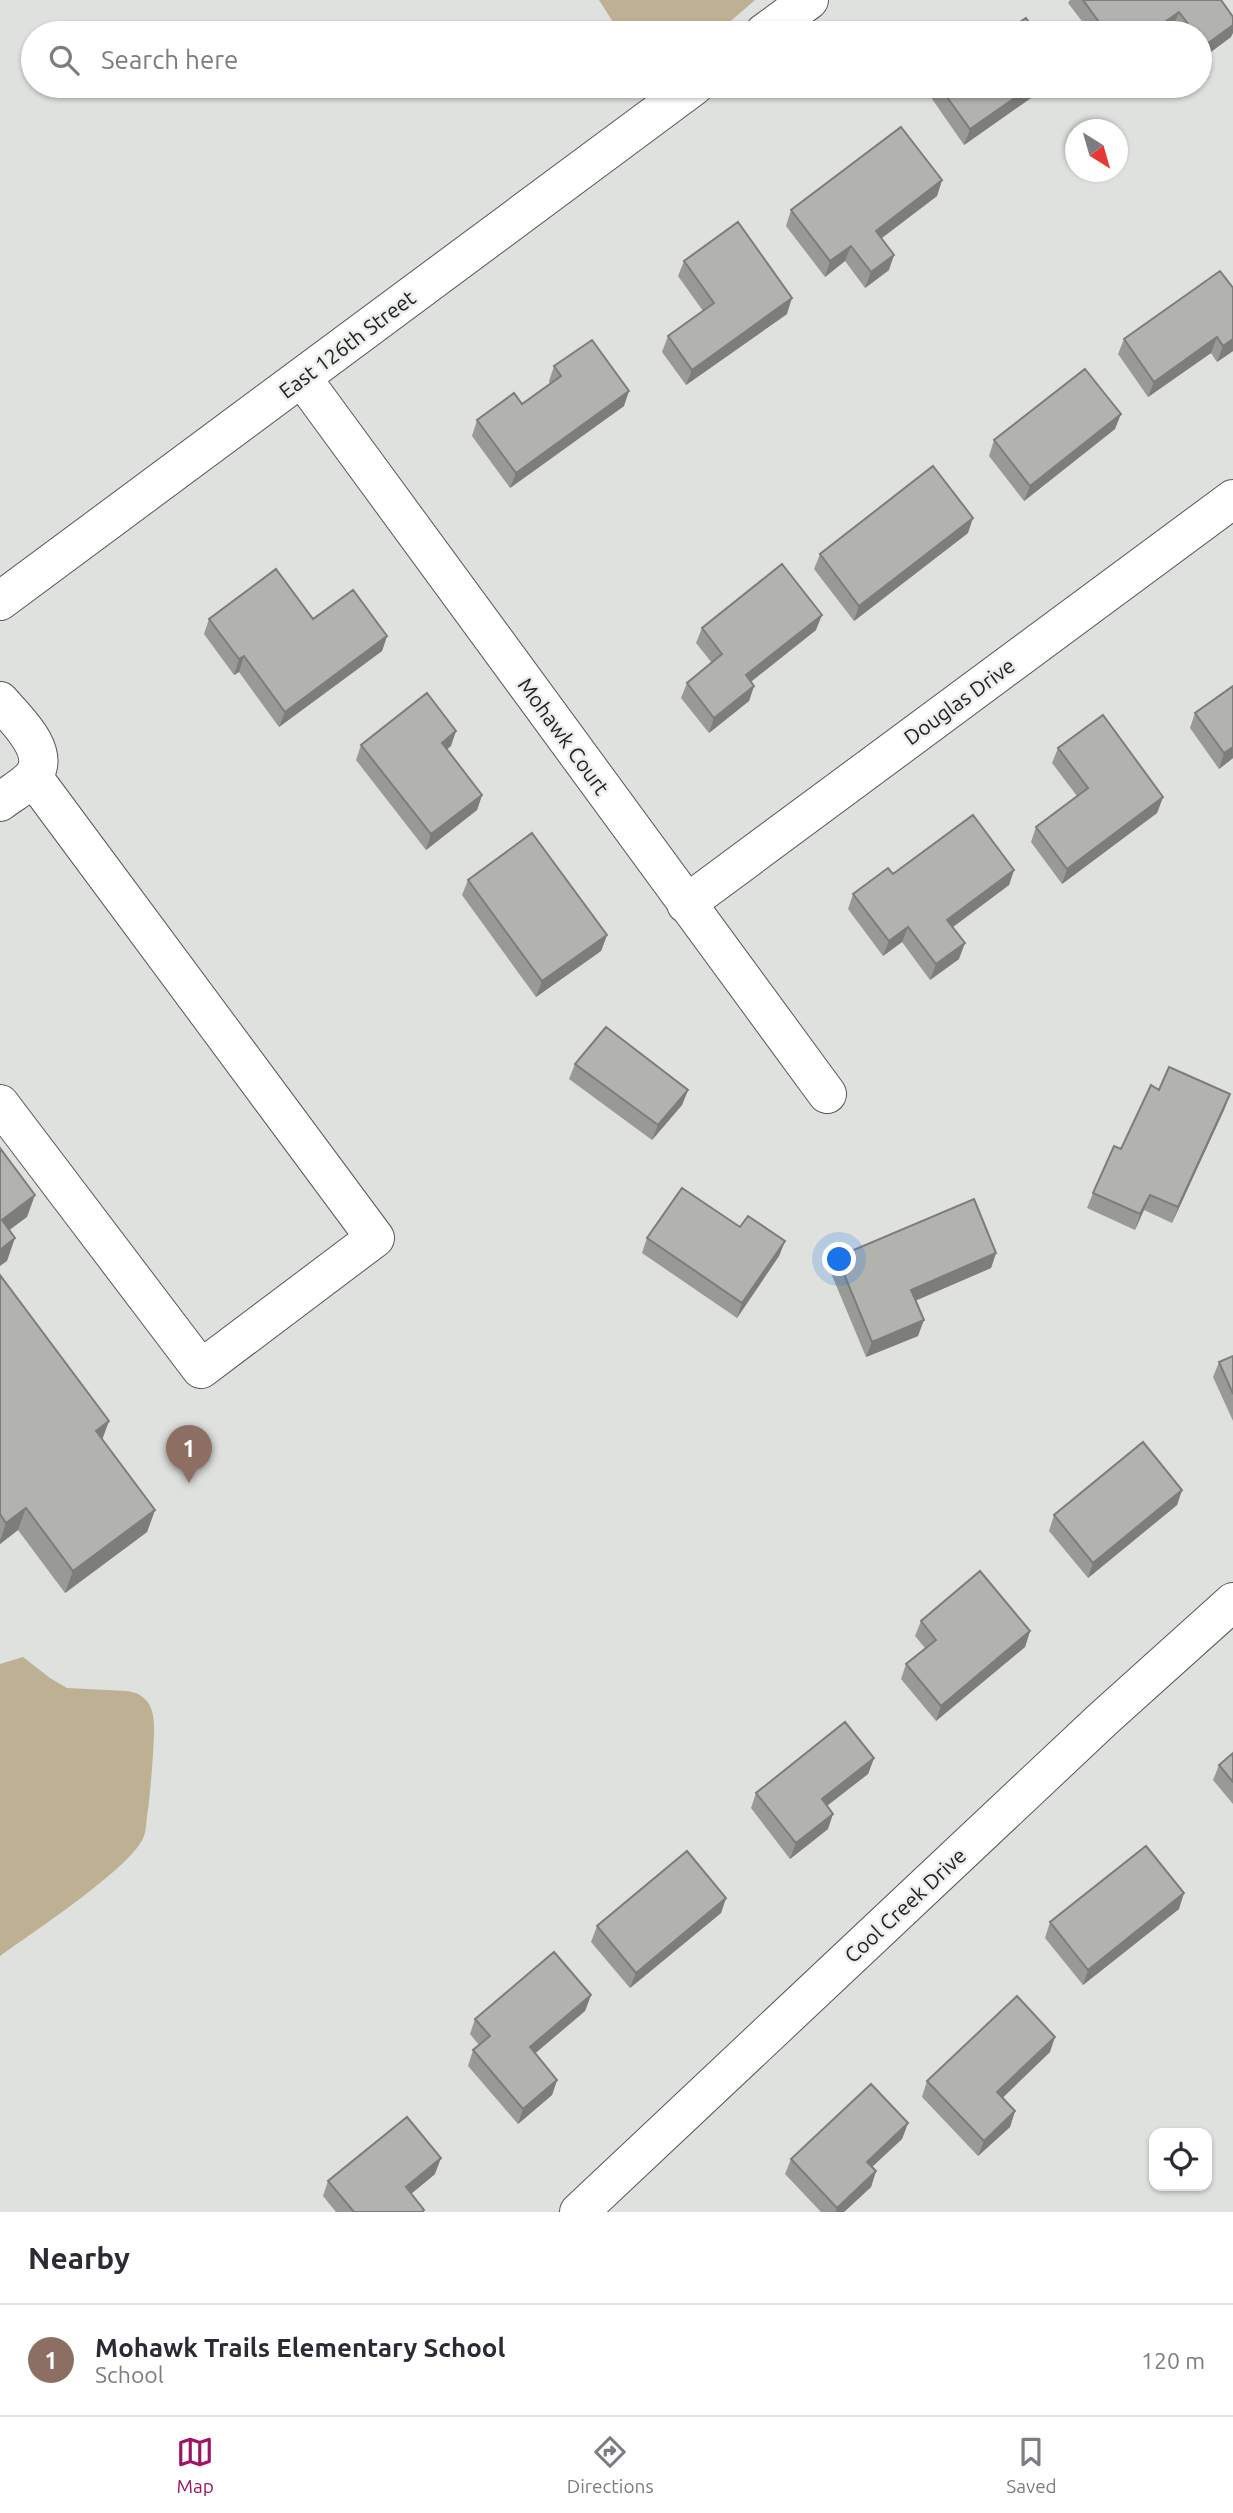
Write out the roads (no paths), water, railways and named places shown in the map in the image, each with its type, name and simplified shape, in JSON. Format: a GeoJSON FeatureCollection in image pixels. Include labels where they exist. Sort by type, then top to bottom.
{"type":"FeatureCollection","features":[{"type":"Feature","properties":{"kind":"street"},"geometry":{"type":"LineString","coordinates":[[780,21],[809,0]]}},
{"type":"Feature","properties":{"kind":"street","name":"East 126th Street"},"geometry":{"type":"LineString","coordinates":[[0,601],[678,98]]}},
{"type":"Feature","properties":{"kind":"street","name":"Mohawk Court"},"geometry":{"type":"LineString","coordinates":[[302,378],[827,1094]]}},
{"type":"Feature","properties":{"kind":"street","name":"Douglas Drive"},"geometry":{"type":"LineString","coordinates":[[686,904],[1233,499]]}},
{"type":"Feature","properties":{"kind":"street"},"geometry":{"type":"LineString","coordinates":[[0,701],[32,741],[39,756],[33,777],[0,802]]}},
{"type":"Feature","properties":{"kind":"street"},"geometry":{"type":"LineString","coordinates":[[0,1104],[201,1369],[375,1238],[33,777]]}},
{"type":"Feature","properties":{"kind":"street","name":"Cool Creek Drive"},"geometry":{"type":"LineString","coordinates":[[579,2212],[1042,1776],[1233,1602]]}},
{"type":"Feature","properties":{"kind":"place","name":"Mohawk Trails Elementary School"},"geometry":{"type":"Point","coordinates":[189,1483]}}]}
